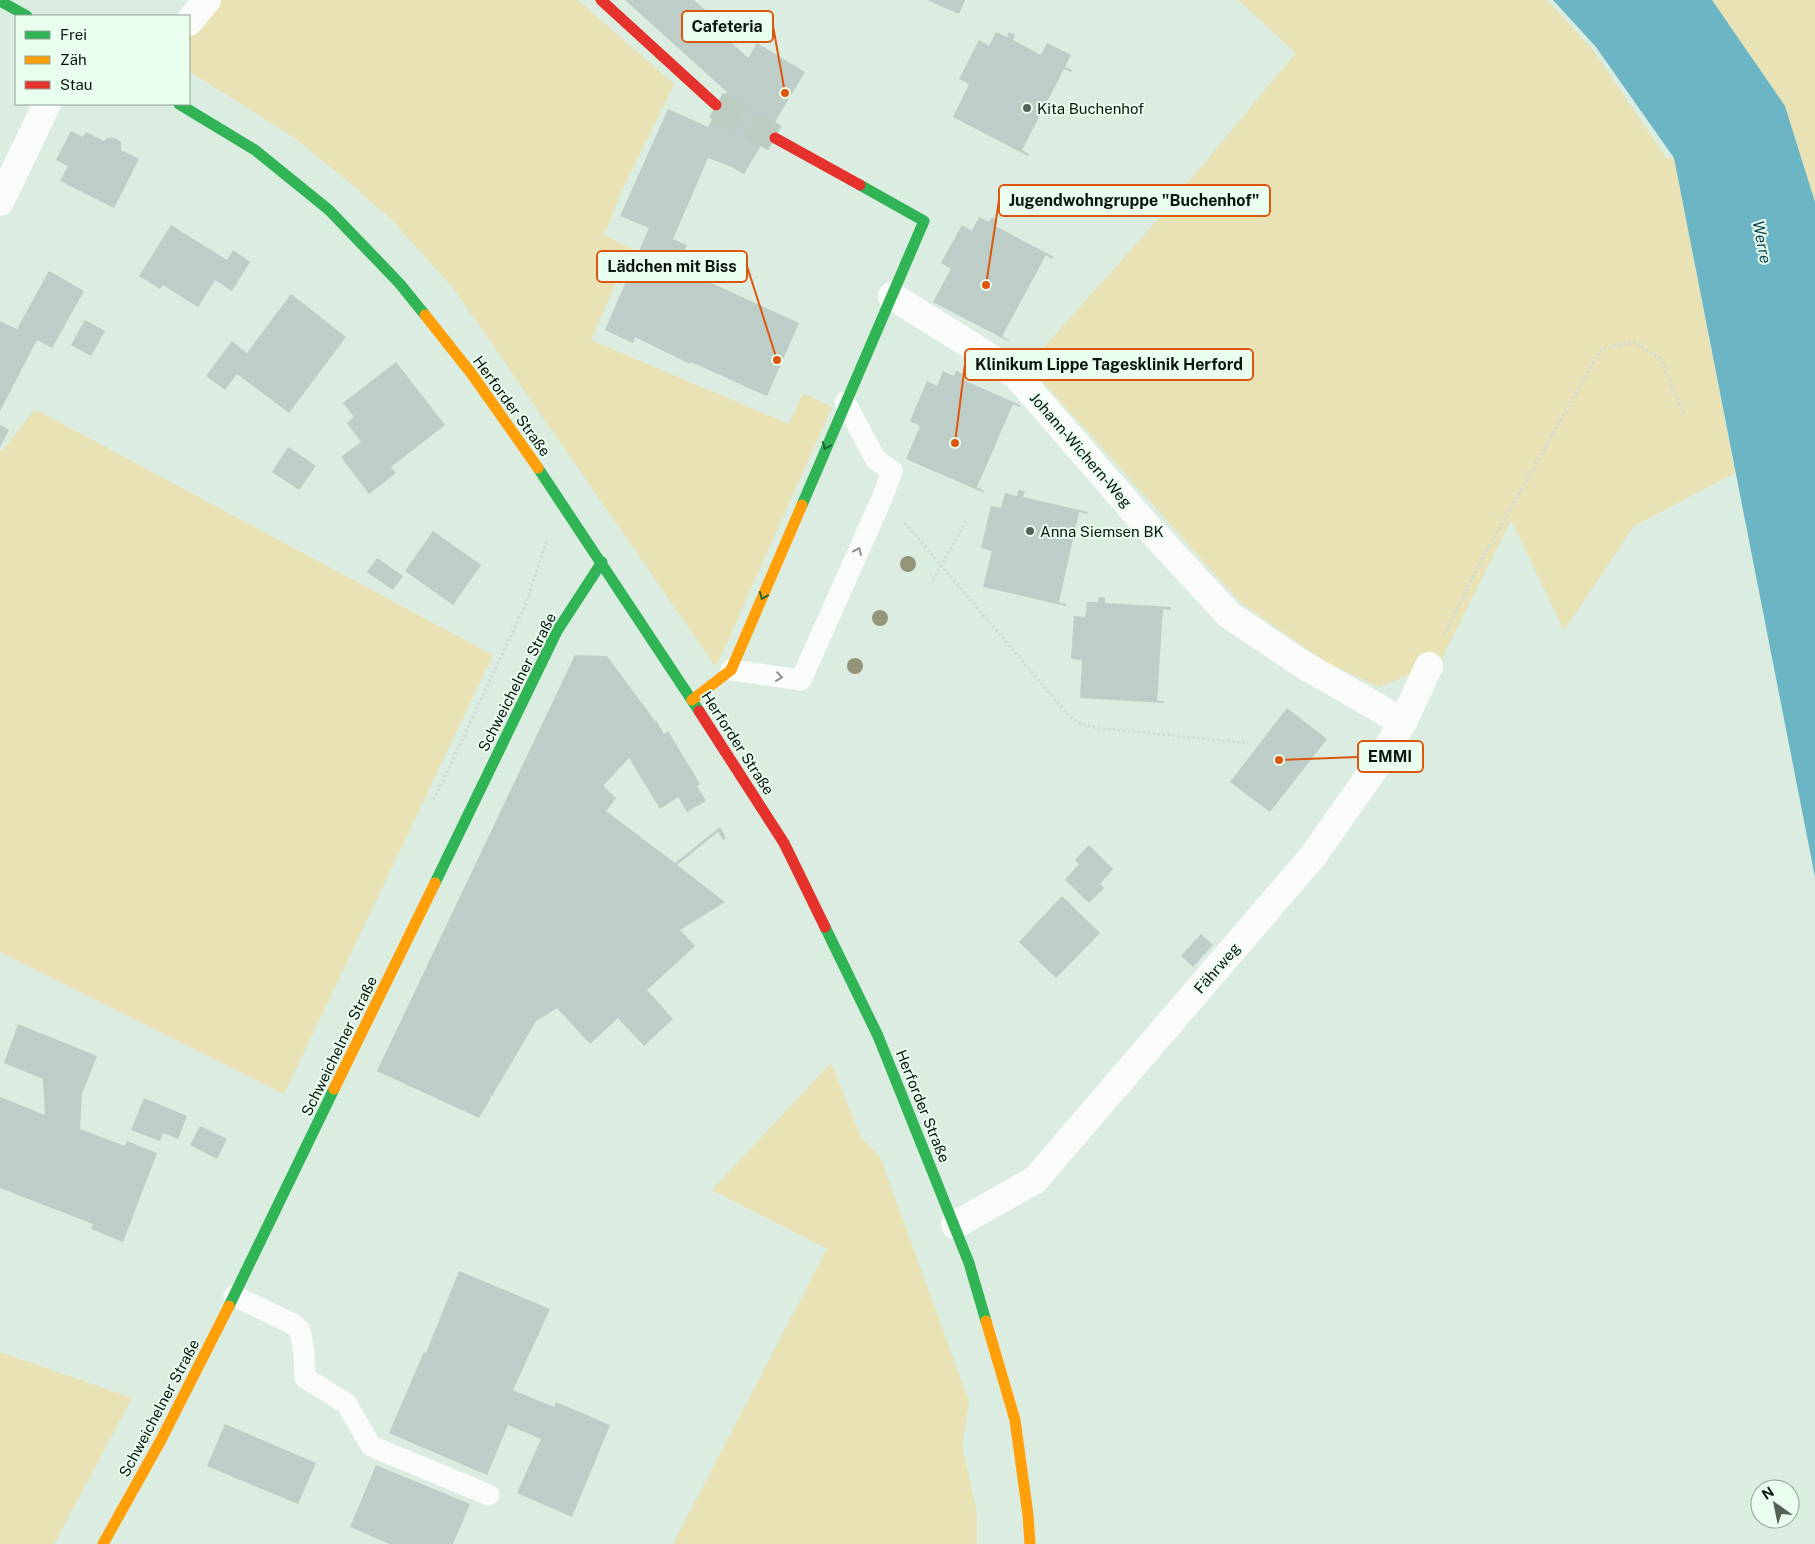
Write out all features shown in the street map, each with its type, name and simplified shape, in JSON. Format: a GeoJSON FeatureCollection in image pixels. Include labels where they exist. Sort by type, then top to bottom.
{"type":"FeatureCollection","features":[{"type":"Feature","properties":{"kind":"street"},"geometry":{"type":"LineString","coordinates":[[190,21],[207,0]]}},
{"type":"Feature","properties":{"kind":"street"},"geometry":{"type":"LineString","coordinates":[[601,0],[716,105]]}},
{"type":"Feature","properties":{"kind":"street"},"geometry":{"type":"LineString","coordinates":[[0,1],[26,15]]}},
{"type":"Feature","properties":{"kind":"street"},"geometry":{"type":"LineString","coordinates":[[0,202],[47,105]]}},
{"type":"Feature","properties":{"kind":"street","name":"Herforder Straße"},"geometry":{"type":"LineString","coordinates":[[181,105],[255,150],[329,210],[400,284],[471,373],[560,499],[784,843],[878,1036],[969,1263],[1015,1420],[1030,1544]]}},
{"type":"Feature","properties":{"kind":"street"},"geometry":{"type":"LineString","coordinates":[[692,700],[731,670],[924,220],[775,138]]}},
{"type":"Feature","properties":{"kind":"street","name":"Johann-Wichern-Weg"},"geometry":{"type":"LineString","coordinates":[[892,296],[1017,376],[1146,525],[1229,615],[1302,664],[1404,722]]}},
{"type":"Feature","properties":{"kind":"street","name":"Schweichelner Straße"},"geometry":{"type":"LineString","coordinates":[[103,1544],[161,1440],[234,1296],[556,632],[602,562]]}},
{"type":"Feature","properties":{"kind":"street","name":"Fährweg"},"geometry":{"type":"LineString","coordinates":[[955,1225],[1035,1180],[1313,856],[1379,762],[1404,722],[1429,666]]}},
{"type":"Feature","properties":{"kind":"lane"},"geometry":{"type":"LineString","coordinates":[[731,670],[801,680],[883,496],[892,471],[876,460],[845,402]]}},
{"type":"Feature","properties":{"kind":"lane"},"geometry":{"type":"LineString","coordinates":[[234,1296],[293,1324],[300,1330],[304,1352],[305,1378],[346,1403],[370,1446],[489,1495]]}},
{"type":"Feature","properties":{"kind":"path"},"geometry":{"type":"LineString","coordinates":[[1429,666],[1479,564],[1601,349],[1634,342],[1660,358],[1684,414]]}},
{"type":"Feature","properties":{"kind":"path"},"geometry":{"type":"LineString","coordinates":[[883,496],[941,567],[1069,716],[1081,724],[1096,728],[1248,742]]}},
{"type":"Feature","properties":{"kind":"path"},"geometry":{"type":"LineString","coordinates":[[933,580],[966,521]]}},
{"type":"Feature","properties":{"kind":"shaded area"},"geometry":{"type":"Polygon","coordinates":[[[221,0],[578,0],[674,84],[623,188],[604,235],[631,248],[591,340],[789,424],[803,393],[832,407],[716,667],[454,289],[391,219],[344,178],[296,139],[190,72],[190,37],[221,0]]]}},
{"type":"Feature","properties":{"kind":"shaded area"},"geometry":{"type":"Polygon","coordinates":[[[1238,0],[1547,0],[1592,49],[1667,159],[1674,158],[1735,473],[1634,526],[1564,630],[1511,520],[1440,662],[1379,687],[1326,662],[1240,602],[1028,365],[1147,232],[1296,53],[1238,0]]]}},
{"type":"Feature","properties":{"kind":"shaded area"},"geometry":{"type":"Polygon","coordinates":[[[1712,0],[1815,0],[1815,202],[1785,106],[1712,0]]]}},
{"type":"Feature","properties":{"kind":"shaded area"},"geometry":{"type":"Polygon","coordinates":[[[35,409],[493,655],[284,1094],[0,952],[0,449],[3,450],[35,409]]]}},
{"type":"Feature","properties":{"kind":"shaded area"},"geometry":{"type":"Polygon","coordinates":[[[831,1063],[861,1138],[880,1157],[969,1402],[962,1445],[977,1513],[977,1544],[673,1544],[827,1249],[712,1190],[831,1063]]]}},
{"type":"Feature","properties":{"kind":"shaded area"},"geometry":{"type":"Polygon","coordinates":[[[0,1352],[132,1398],[54,1544],[0,1544],[0,1352]]]}},
{"type":"Feature","properties":{"kind":"water","name":"Werre"},"geometry":{"type":"Polygon","coordinates":[[[1553,0],[1712,0],[1785,106],[1815,202],[1815,877],[1674,158],[1596,47],[1553,0]]]}},
{"type":"Feature","properties":{"kind":"building"},"geometry":{"type":"Polygon","coordinates":[[[625,0],[694,0],[724,27],[719,31],[748,58],[757,43],[805,72],[744,174],[732,167],[708,158],[673,239],[687,245],[678,268],[799,323],[767,396],[691,362],[690,364],[635,337],[633,343],[605,330],[649,228],[620,216],[668,109],[708,127],[727,92],[625,0]]]}},
{"type":"Feature","properties":{"kind":"building"},"geometry":{"type":"Polygon","coordinates":[[[927,0],[965,0],[959,14],[927,0]]]}},
{"type":"Feature","properties":{"kind":"building"},"geometry":{"type":"Polygon","coordinates":[[[996,32],[1007,37],[1009,32],[1015,35],[1013,40],[1041,55],[1047,43],[1071,55],[1065,67],[1072,70],[1071,72],[1064,69],[1022,150],[1029,154],[1028,156],[953,117],[969,84],[959,79],[979,40],[989,46],[996,32]]]}},
{"type":"Feature","properties":{"kind":"building"},"geometry":{"type":"Polygon","coordinates":[[[71,131],[83,137],[86,132],[104,141],[107,138],[115,138],[121,142],[121,150],[139,159],[114,208],[60,181],[68,166],[56,160],[71,131]]]}},
{"type":"Feature","properties":{"kind":"building"},"geometry":{"type":"Polygon","coordinates":[[[979,217],[989,222],[992,217],[998,221],[995,226],[1054,257],[1052,259],[1046,255],[1002,336],[1008,341],[933,302],[951,269],[941,263],[962,225],[972,231],[979,217]]]}},
{"type":"Feature","properties":{"kind":"building"},"geometry":{"type":"Polygon","coordinates":[[[171,225],[227,260],[233,250],[250,262],[232,291],[215,280],[198,307],[163,285],[160,289],[139,276],[171,225]]]}},
{"type":"Feature","properties":{"kind":"building"},"geometry":{"type":"Polygon","coordinates":[[[49,271],[84,291],[52,348],[37,340],[0,411],[0,321],[17,329],[49,271]]]}},
{"type":"Feature","properties":{"kind":"building"},"geometry":{"type":"Polygon","coordinates":[[[291,294],[346,337],[289,413],[237,374],[225,390],[206,376],[232,341],[247,353],[291,294]]]}},
{"type":"Feature","properties":{"kind":"building"},"geometry":{"type":"Polygon","coordinates":[[[85,320],[105,331],[91,356],[71,345],[85,320]]]}},
{"type":"Feature","properties":{"kind":"building"},"geometry":{"type":"Polygon","coordinates":[[[396,362],[445,425],[391,467],[396,473],[369,494],[341,457],[361,442],[347,423],[354,417],[343,403],[396,362]]]}},
{"type":"Feature","properties":{"kind":"building"},"geometry":{"type":"Polygon","coordinates":[[[943,371],[954,376],[956,371],[963,374],[961,379],[1020,405],[1020,407],[1013,404],[977,487],[984,491],[984,493],[906,459],[920,426],[910,421],[927,381],[937,386],[943,371]]]}},
{"type":"Feature","properties":{"kind":"building"},"geometry":{"type":"Polygon","coordinates":[[[0,425],[9,430],[0,447],[0,425]]]}},
{"type":"Feature","properties":{"kind":"building"},"geometry":{"type":"Polygon","coordinates":[[[288,447],[316,466],[299,490],[272,472],[288,447]]]}},
{"type":"Feature","properties":{"kind":"building","name":"Anna Siemsen BK"},"geometry":{"type":"Polygon","coordinates":[[[1018,490],[1025,491],[1023,497],[1088,512],[1087,514],[1079,512],[1059,602],[1066,604],[1066,606],[983,587],[992,551],[981,548],[991,506],[1001,508],[1005,493],[1017,496],[1018,490]]]}},
{"type":"Feature","properties":{"kind":"building"},"geometry":{"type":"Polygon","coordinates":[[[433,531],[481,565],[453,605],[405,571],[433,531]]]}},
{"type":"Feature","properties":{"kind":"building"},"geometry":{"type":"Polygon","coordinates":[[[377,558],[403,576],[393,590],[367,572],[377,558]]]}},
{"type":"Feature","properties":{"kind":"building"},"geometry":{"type":"Polygon","coordinates":[[[1099,597],[1105,598],[1105,603],[1171,607],[1171,610],[1163,609],[1157,701],[1164,701],[1164,703],[1080,698],[1082,660],[1071,659],[1074,616],[1085,617],[1087,602],[1098,602],[1099,597]]]}},
{"type":"Feature","properties":{"kind":"building"},"geometry":{"type":"Polygon","coordinates":[[[575,655],[607,656],[656,720],[664,734],[668,731],[700,784],[697,786],[706,801],[687,812],[678,797],[660,809],[629,758],[603,786],[616,798],[606,811],[675,863],[720,827],[726,838],[723,840],[718,832],[677,865],[725,902],[680,930],[695,946],[647,990],[673,1019],[644,1046],[618,1018],[590,1044],[557,1008],[536,1021],[479,1118],[377,1071],[575,655]]]}},
{"type":"Feature","properties":{"kind":"building"},"geometry":{"type":"Polygon","coordinates":[[[1287,708],[1327,739],[1270,812],[1230,782],[1287,708]]]}},
{"type":"Feature","properties":{"kind":"building"},"geometry":{"type":"Polygon","coordinates":[[[1089,845],[1113,869],[1100,884],[1104,888],[1089,903],[1065,880],[1079,864],[1075,860],[1089,845]]]}},
{"type":"Feature","properties":{"kind":"building"},"geometry":{"type":"Polygon","coordinates":[[[1062,896],[1100,933],[1056,978],[1019,942],[1062,896]]]}},
{"type":"Feature","properties":{"kind":"building"},"geometry":{"type":"Polygon","coordinates":[[[1201,934],[1213,945],[1193,967],[1181,956],[1201,934]]]}},
{"type":"Feature","properties":{"kind":"building"},"geometry":{"type":"Polygon","coordinates":[[[18,1024],[97,1056],[82,1094],[80,1129],[125,1146],[127,1141],[157,1153],[123,1242],[91,1229],[93,1224],[0,1188],[0,1097],[45,1115],[43,1079],[4,1063],[18,1024]]]}},
{"type":"Feature","properties":{"kind":"building"},"geometry":{"type":"Polygon","coordinates":[[[144,1098],[187,1116],[178,1139],[163,1133],[160,1141],[131,1130],[144,1098]]]}},
{"type":"Feature","properties":{"kind":"building"},"geometry":{"type":"Polygon","coordinates":[[[200,1126],[227,1139],[217,1159],[190,1145],[200,1126]]]}},
{"type":"Feature","properties":{"kind":"building"},"geometry":{"type":"Polygon","coordinates":[[[459,1271],[550,1309],[513,1390],[554,1407],[556,1402],[610,1425],[572,1517],[517,1493],[541,1439],[508,1425],[487,1475],[389,1433],[424,1352],[426,1353],[459,1271]]]}},
{"type":"Feature","properties":{"kind":"building"},"geometry":{"type":"Polygon","coordinates":[[[225,1424],[316,1463],[298,1504],[207,1466],[225,1424]]]}},
{"type":"Feature","properties":{"kind":"building"},"geometry":{"type":"Polygon","coordinates":[[[376,1465],[470,1504],[453,1544],[390,1544],[350,1527],[376,1465]]]}},
{"type":"Feature","properties":{"kind":"tunnel"},"geometry":{"type":"LineString","coordinates":[[716,105],[775,138]]}},
{"type":"Feature","properties":{"kind":"traffic: fast"},"geometry":{"type":"LineString","coordinates":[[0,1],[25,15]]}},
{"type":"Feature","properties":{"kind":"traffic: fast"},"geometry":{"type":"LineString","coordinates":[[181,105],[255,150],[329,210],[400,284],[425,315]]}},
{"type":"Feature","properties":{"kind":"traffic: fast"},"geometry":{"type":"LineString","coordinates":[[802,505],[924,221],[860,185]]}},
{"type":"Feature","properties":{"kind":"traffic: fast"},"geometry":{"type":"LineString","coordinates":[[538,468],[699,711]]}},
{"type":"Feature","properties":{"kind":"traffic: fast"},"geometry":{"type":"LineString","coordinates":[[435,883],[557,631],[602,562]]}},
{"type":"Feature","properties":{"kind":"traffic: fast"},"geometry":{"type":"LineString","coordinates":[[825,927],[878,1036],[969,1263],[986,1321]]}},
{"type":"Feature","properties":{"kind":"traffic: fast"},"geometry":{"type":"LineString","coordinates":[[229,1306],[334,1089]]}},
{"type":"Feature","properties":{"kind":"traffic: slow"},"geometry":{"type":"LineString","coordinates":[[425,315],[471,373],[538,468]]}},
{"type":"Feature","properties":{"kind":"traffic: slow"},"geometry":{"type":"LineString","coordinates":[[692,700],[731,670],[802,505]]}},
{"type":"Feature","properties":{"kind":"traffic: slow"},"geometry":{"type":"LineString","coordinates":[[334,1089],[435,883]]}},
{"type":"Feature","properties":{"kind":"traffic: slow"},"geometry":{"type":"LineString","coordinates":[[103,1544],[161,1440],[229,1306]]}},
{"type":"Feature","properties":{"kind":"traffic: slow"},"geometry":{"type":"LineString","coordinates":[[986,1321],[1015,1420],[1030,1544]]}},
{"type":"Feature","properties":{"kind":"traffic: jam"},"geometry":{"type":"LineString","coordinates":[[601,0],[716,105]]}},
{"type":"Feature","properties":{"kind":"traffic: jam"},"geometry":{"type":"LineString","coordinates":[[775,138],[860,185]]}},
{"type":"Feature","properties":{"kind":"traffic: jam"},"geometry":{"type":"LineString","coordinates":[[699,711],[784,843],[825,927]]}},
{"type":"Feature","properties":{"kind":"place","name":"Cafeteria"},"geometry":{"type":"Point","coordinates":[785,93]}},
{"type":"Feature","properties":{"kind":"place","name":"Kita Buchenhof"},"geometry":{"type":"Point","coordinates":[1027,108]}},
{"type":"Feature","properties":{"kind":"place","name":"Jugendwohngruppe \"Buchenhof\""},"geometry":{"type":"Point","coordinates":[986,285]}},
{"type":"Feature","properties":{"kind":"place","name":"Lädchen mit Biss"},"geometry":{"type":"Point","coordinates":[777,360]}},
{"type":"Feature","properties":{"kind":"place","name":"Klinikum Lippe Tagesklinik Herford"},"geometry":{"type":"Point","coordinates":[955,443]}},
{"type":"Feature","properties":{"kind":"place","name":"Anna Siemsen BK"},"geometry":{"type":"Point","coordinates":[1030,531]}},
{"type":"Feature","properties":{"kind":"place","name":"EMMI"},"geometry":{"type":"Point","coordinates":[1279,760]}}]}
